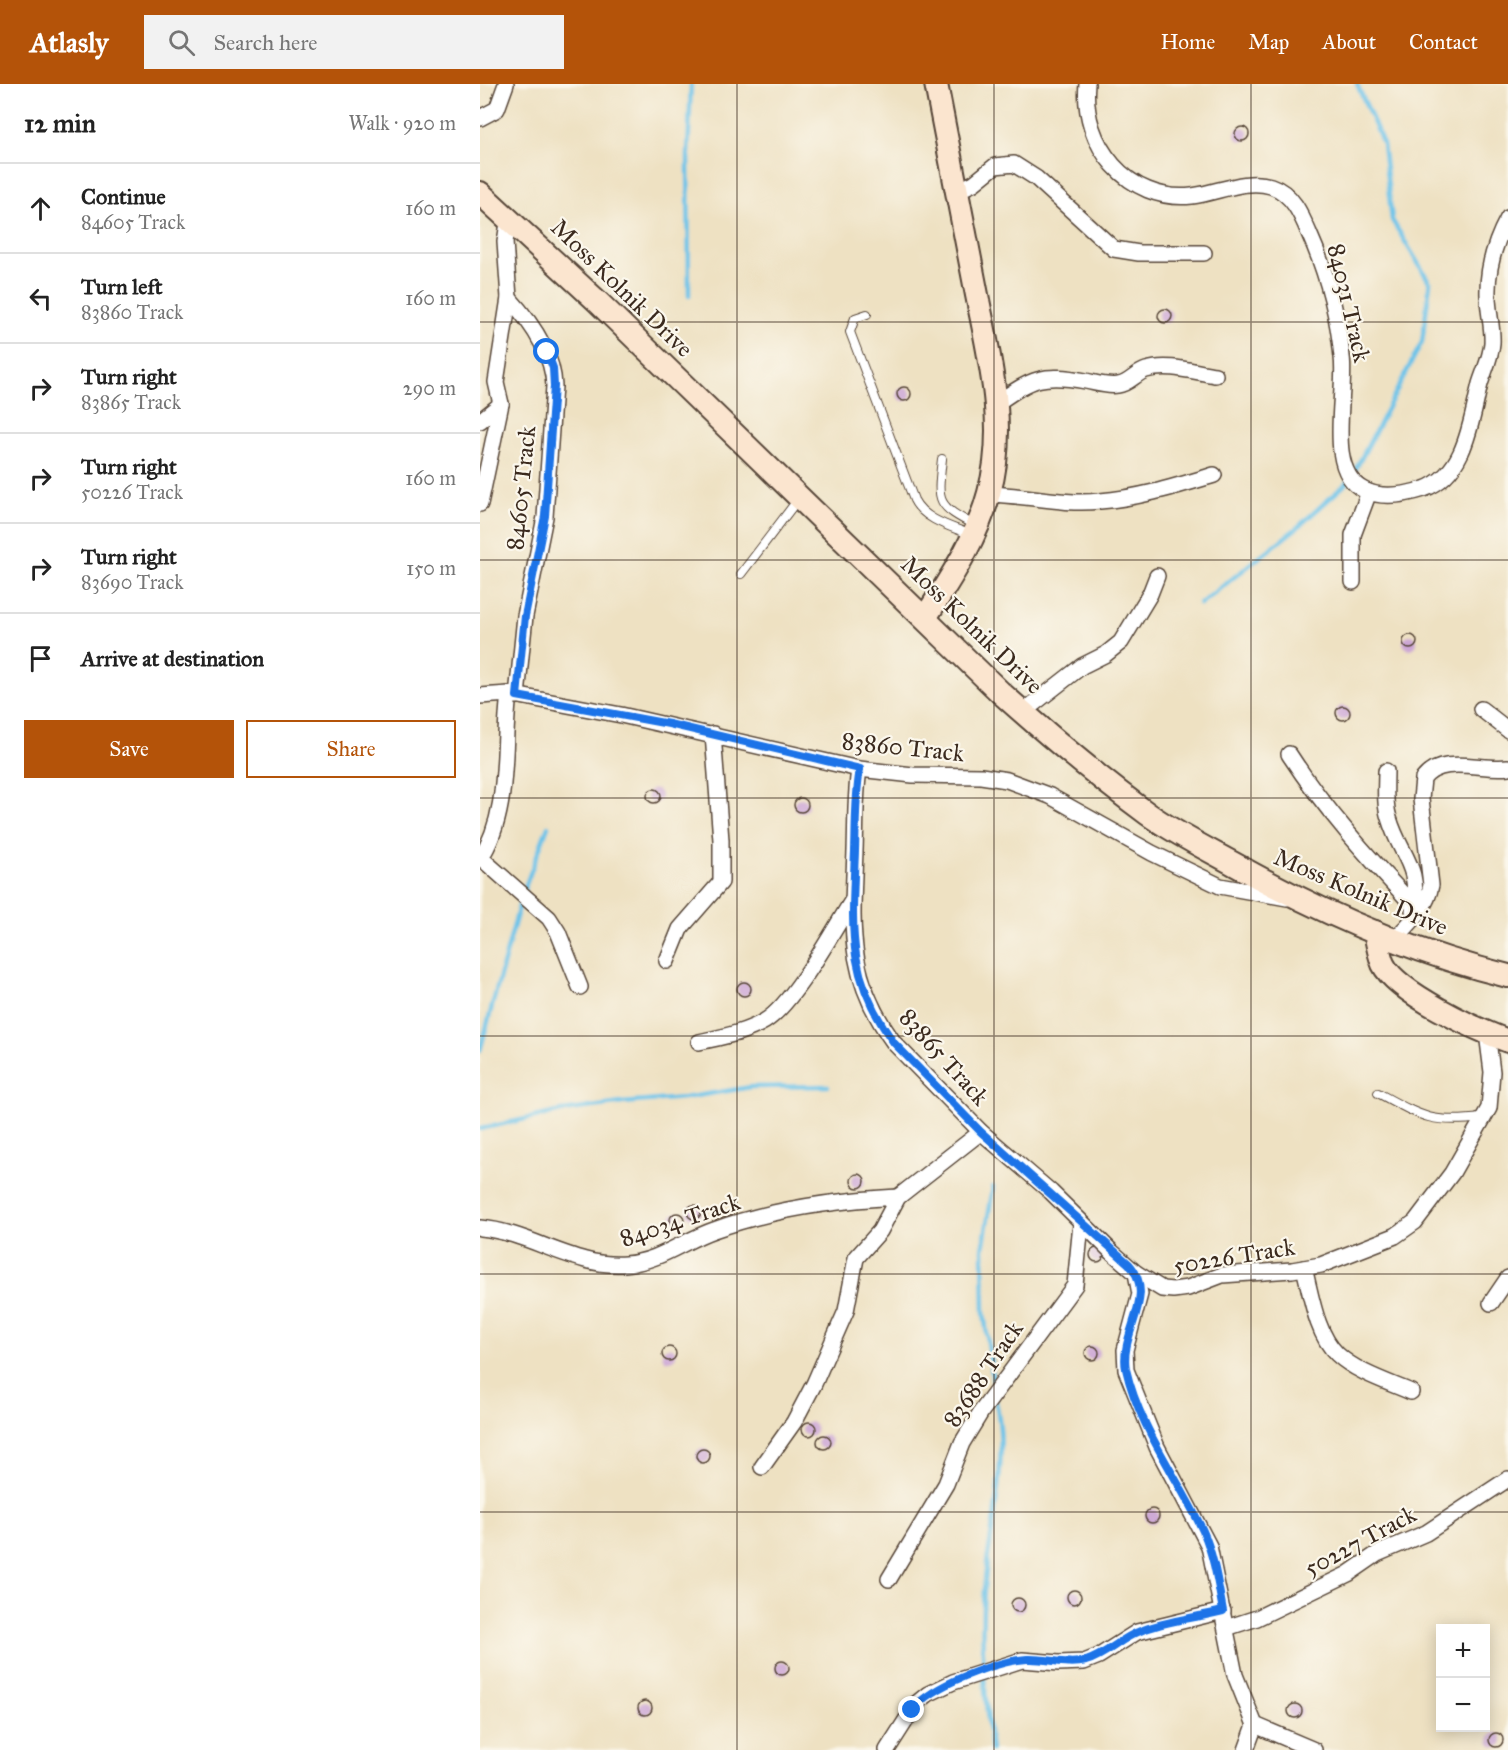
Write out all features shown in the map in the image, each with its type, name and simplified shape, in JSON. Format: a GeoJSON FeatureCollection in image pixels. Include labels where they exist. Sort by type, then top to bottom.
{"type":"FeatureCollection","features":[{"type":"Feature","properties":{"kind":"main road"},"geometry":{"type":"LineString","coordinates":[[925,618],[953,575],[975,531],[989,494],[995,463],[997,403],[936,84]]}},
{"type":"Feature","properties":{"kind":"main road","name":"Moss Kolnik Drive"},"geometry":{"type":"LineString","coordinates":[[483,200],[509,218],[1023,712],[1068,753],[1149,815],[1186,839],[1302,899],[1385,936],[1508,976]]}},
{"type":"Feature","properties":{"kind":"main road"},"geometry":{"type":"LineString","coordinates":[[1385,936],[1384,965],[1396,979],[1433,1006],[1497,1037]]}},
{"type":"Feature","properties":{"kind":"street"},"geometry":{"type":"LineString","coordinates":[[480,118],[497,109],[506,84]]}},
{"type":"Feature","properties":{"kind":"street","name":"84031 Track"},"geometry":{"type":"LineString","coordinates":[[1087,84],[1087,116],[1092,134],[1109,160],[1141,186],[1166,196],[1179,197],[1213,193],[1240,186],[1265,185],[1285,194],[1298,209],[1323,271],[1341,346],[1344,389],[1340,451],[1350,480],[1369,492]]}},
{"type":"Feature","properties":{"kind":"street"},"geometry":{"type":"LineString","coordinates":[[957,191],[978,180],[995,166],[1014,164],[1036,178],[1114,249],[1139,253],[1204,253]]}},
{"type":"Feature","properties":{"kind":"street"},"geometry":{"type":"LineString","coordinates":[[480,504],[501,404],[496,382],[509,298],[505,242],[509,218]]}},
{"type":"Feature","properties":{"kind":"street"},"geometry":{"type":"LineString","coordinates":[[1353,582],[1353,535],[1369,492],[1388,496],[1425,489],[1450,469],[1467,442],[1492,342],[1488,296],[1491,263],[1495,246],[1508,218]]}},
{"type":"Feature","properties":{"kind":"street","name":"84605 Track"},"geometry":{"type":"LineString","coordinates":[[481,858],[490,839],[499,806],[525,616],[545,516],[554,386],[553,368],[547,352],[509,298]]}},
{"type":"Feature","properties":{"kind":"street"},"geometry":{"type":"LineString","coordinates":[[997,403],[1023,384],[1040,378],[1062,378],[1118,386],[1146,370],[1156,368],[1215,375]]}},
{"type":"Feature","properties":{"kind":"street"},"geometry":{"type":"LineString","coordinates":[[480,421],[501,404]]}},
{"type":"Feature","properties":{"kind":"street"},"geometry":{"type":"LineString","coordinates":[[989,494],[1024,495],[1058,501],[1099,501],[1151,492],[1214,476]]}},
{"type":"Feature","properties":{"kind":"street"},"geometry":{"type":"LineString","coordinates":[[1023,712],[1082,666],[1106,654],[1121,642],[1150,594],[1157,576]]}},
{"type":"Feature","properties":{"kind":"street","name":"83860 Track"},"geometry":{"type":"LineString","coordinates":[[480,696],[513,695],[713,734],[860,769],[913,775],[981,776],[1007,780],[1050,795],[1152,854],[1220,886],[1249,893],[1302,899]]}},
{"type":"Feature","properties":{"kind":"street"},"geometry":{"type":"LineString","coordinates":[[1480,709],[1508,730]]}},
{"type":"Feature","properties":{"kind":"street"},"geometry":{"type":"LineString","coordinates":[[666,960],[680,929],[721,882],[721,840],[713,734]]}},
{"type":"Feature","properties":{"kind":"street"},"geometry":{"type":"LineString","coordinates":[[1289,754],[1317,797],[1344,831],[1414,906]]}},
{"type":"Feature","properties":{"kind":"street"},"geometry":{"type":"LineString","coordinates":[[1385,936],[1411,922],[1429,899],[1431,885],[1422,799],[1423,779],[1432,770],[1448,766],[1508,767]]}},
{"type":"Feature","properties":{"kind":"street","name":"83865 Track"},"geometry":{"type":"LineString","coordinates":[[860,769],[855,807],[852,937],[856,964],[867,996],[884,1028],[894,1043],[981,1132],[1137,1273]]}},
{"type":"Feature","properties":{"kind":"street"},"geometry":{"type":"LineString","coordinates":[[1386,771],[1389,819],[1413,869],[1414,906],[1411,922]]}},
{"type":"Feature","properties":{"kind":"street"},"geometry":{"type":"LineString","coordinates":[[481,858],[549,918],[558,932],[580,987]]}},
{"type":"Feature","properties":{"kind":"street"},"geometry":{"type":"LineString","coordinates":[[699,1042],[750,1029],[767,1020],[809,969],[853,900]]}},
{"type":"Feature","properties":{"kind":"street","name":"50226 Track"},"geometry":{"type":"LineString","coordinates":[[1137,1273],[1162,1289],[1188,1288],[1222,1275],[1321,1265],[1395,1236],[1415,1222],[1452,1173],[1484,1118],[1489,1108],[1497,1037]]}},
{"type":"Feature","properties":{"kind":"street"},"geometry":{"type":"LineString","coordinates":[[762,1467],[794,1422],[814,1384],[846,1311],[856,1258],[880,1231],[898,1197],[981,1132]]}},
{"type":"Feature","properties":{"kind":"street","name":"84034 Track"},"geometry":{"type":"LineString","coordinates":[[480,1228],[514,1234],[553,1249],[593,1260],[629,1264],[658,1256],[713,1230],[733,1224],[823,1203],[898,1197]]}},
{"type":"Feature","properties":{"kind":"street","name":"83688 Track"},"geometry":{"type":"LineString","coordinates":[[889,1579],[946,1484],[962,1443],[981,1412],[1075,1285],[1081,1224]]}},
{"type":"Feature","properties":{"kind":"street"},"geometry":{"type":"LineString","coordinates":[[1304,1268],[1322,1328],[1336,1353],[1378,1377],[1411,1392]]}},
{"type":"Feature","properties":{"kind":"street"},"geometry":{"type":"LineString","coordinates":[[1137,1273],[1140,1294],[1125,1350],[1126,1370],[1157,1447],[1209,1546],[1237,1684],[1255,1725],[1314,1750]]}},
{"type":"Feature","properties":{"kind":"street"},"geometry":{"type":"LineString","coordinates":[[1491,1303],[1508,1278]]}},
{"type":"Feature","properties":{"kind":"street","name":"50227 Track"},"geometry":{"type":"LineString","coordinates":[[1226,1628],[1257,1618],[1348,1574],[1377,1554],[1426,1533],[1508,1479]]}},
{"type":"Feature","properties":{"kind":"street"},"geometry":{"type":"LineString","coordinates":[[887,1750],[917,1703],[928,1694],[953,1682],[1022,1660],[1059,1664],[1084,1662],[1100,1656],[1137,1632],[1223,1611]]}},
{"type":"Feature","properties":{"kind":"street"},"geometry":{"type":"LineString","coordinates":[[1246,1750],[1255,1725]]}},
{"type":"Feature","properties":{"kind":"lane"},"geometry":{"type":"LineString","coordinates":[[867,314],[855,318],[850,332],[914,500],[918,508],[932,518],[975,531]]}},
{"type":"Feature","properties":{"kind":"lane"},"geometry":{"type":"LineString","coordinates":[[942,459],[939,495],[942,503],[975,531]]}},
{"type":"Feature","properties":{"kind":"lane"},"geometry":{"type":"LineString","coordinates":[[741,574],[800,497]]}},
{"type":"Feature","properties":{"kind":"lane"},"geometry":{"type":"LineString","coordinates":[[1378,1093],[1420,1115],[1439,1121],[1484,1118]]}},
{"type":"Feature","properties":{"kind":"building"},"geometry":{"type":"Polygon","coordinates":[[[1239,127],[1245,127],[1249,134],[1245,141],[1239,141],[1235,137],[1235,131],[1239,127]]]}},
{"type":"Feature","properties":{"kind":"building"},"geometry":{"type":"Polygon","coordinates":[[[1162,309],[1168,309],[1172,316],[1168,323],[1162,323],[1158,319],[1158,313],[1162,309]]]}},
{"type":"Feature","properties":{"kind":"building"},"geometry":{"type":"Polygon","coordinates":[[[901,387],[907,387],[911,394],[907,401],[901,401],[897,397],[897,391],[901,387]]]}},
{"type":"Feature","properties":{"kind":"building"},"geometry":{"type":"Polygon","coordinates":[[[1407,635],[1413,635],[1417,642],[1413,649],[1407,649],[1403,645],[1403,639],[1407,635]]]}},
{"type":"Feature","properties":{"kind":"building"},"geometry":{"type":"Polygon","coordinates":[[[1340,706],[1346,706],[1350,713],[1346,720],[1340,720],[1336,716],[1336,710],[1340,706]]]}},
{"type":"Feature","properties":{"kind":"building"},"geometry":{"type":"Polygon","coordinates":[[[651,789],[657,789],[661,796],[657,803],[651,803],[647,799],[647,793],[651,789]]]}},
{"type":"Feature","properties":{"kind":"building"},"geometry":{"type":"Polygon","coordinates":[[[798,798],[804,798],[808,805],[804,812],[798,812],[794,808],[794,802],[798,798]]]}},
{"type":"Feature","properties":{"kind":"building"},"geometry":{"type":"Polygon","coordinates":[[[741,982],[747,982],[751,989],[747,996],[741,996],[737,992],[737,986],[741,982]]]}},
{"type":"Feature","properties":{"kind":"building"},"geometry":{"type":"Polygon","coordinates":[[[855,1174],[861,1174],[865,1181],[861,1188],[855,1188],[851,1184],[851,1178],[855,1174]]]}},
{"type":"Feature","properties":{"kind":"building"},"geometry":{"type":"Polygon","coordinates":[[[691,1205],[697,1205],[701,1212],[697,1219],[691,1219],[687,1215],[687,1209],[691,1205]]]}},
{"type":"Feature","properties":{"kind":"building"},"geometry":{"type":"Polygon","coordinates":[[[674,1213],[680,1213],[684,1220],[680,1227],[674,1227],[670,1223],[670,1217],[674,1213]]]}},
{"type":"Feature","properties":{"kind":"building"},"geometry":{"type":"Polygon","coordinates":[[[1094,1248],[1100,1248],[1104,1255],[1100,1262],[1094,1262],[1090,1258],[1090,1252],[1094,1248]]]}},
{"type":"Feature","properties":{"kind":"building"},"geometry":{"type":"Polygon","coordinates":[[[1089,1346],[1095,1346],[1099,1353],[1095,1360],[1089,1360],[1085,1356],[1085,1350],[1089,1346]]]}},
{"type":"Feature","properties":{"kind":"building"},"geometry":{"type":"Polygon","coordinates":[[[666,1347],[672,1347],[676,1354],[672,1361],[666,1361],[662,1357],[662,1351],[666,1347]]]}},
{"type":"Feature","properties":{"kind":"building"},"geometry":{"type":"Polygon","coordinates":[[[806,1422],[812,1422],[816,1429],[812,1436],[806,1436],[802,1432],[802,1426],[806,1422]]]}},
{"type":"Feature","properties":{"kind":"building"},"geometry":{"type":"Polygon","coordinates":[[[821,1435],[827,1435],[831,1442],[827,1449],[821,1449],[817,1445],[817,1439],[821,1435]]]}},
{"type":"Feature","properties":{"kind":"building"},"geometry":{"type":"Polygon","coordinates":[[[700,1449],[706,1449],[710,1456],[706,1463],[700,1463],[696,1459],[696,1453],[700,1449]]]}},
{"type":"Feature","properties":{"kind":"building"},"geometry":{"type":"Polygon","coordinates":[[[1149,1509],[1155,1509],[1159,1516],[1155,1523],[1149,1523],[1145,1519],[1145,1513],[1149,1509]]]}},
{"type":"Feature","properties":{"kind":"building"},"geometry":{"type":"Polygon","coordinates":[[[1071,1590],[1077,1590],[1081,1597],[1077,1604],[1071,1604],[1067,1600],[1067,1594],[1071,1590]]]}},
{"type":"Feature","properties":{"kind":"building"},"geometry":{"type":"Polygon","coordinates":[[[1015,1598],[1021,1598],[1025,1605],[1021,1612],[1015,1612],[1011,1608],[1011,1602],[1015,1598]]]}},
{"type":"Feature","properties":{"kind":"building"},"geometry":{"type":"Polygon","coordinates":[[[779,1661],[785,1661],[789,1668],[785,1675],[779,1675],[775,1671],[775,1665],[779,1661]]]}},
{"type":"Feature","properties":{"kind":"building"},"geometry":{"type":"Polygon","coordinates":[[[642,1701],[648,1701],[652,1708],[648,1715],[642,1715],[638,1711],[638,1705],[642,1701]]]}},
{"type":"Feature","properties":{"kind":"building"},"geometry":{"type":"Polygon","coordinates":[[[1292,1704],[1298,1704],[1302,1711],[1298,1718],[1292,1718],[1288,1714],[1288,1708],[1292,1704]]]}},
{"type":"Feature","properties":{"kind":"building"},"geometry":{"type":"Polygon","coordinates":[[[1493,1733],[1499,1733],[1503,1740],[1499,1747],[1493,1747],[1489,1743],[1489,1737],[1493,1733]]]}},
{"type":"Feature","properties":{"kind":"waterway"},"geometry":{"type":"LineString","coordinates":[[689,296],[688,153],[691,84]]}},
{"type":"Feature","properties":{"kind":"waterway"},"geometry":{"type":"LineString","coordinates":[[1200,604],[1298,527],[1350,480],[1422,342],[1430,283],[1392,220],[1383,144],[1357,84]]}},
{"type":"Feature","properties":{"kind":"waterway"},"geometry":{"type":"LineString","coordinates":[[480,1051],[522,895],[548,826]]}},
{"type":"Feature","properties":{"kind":"waterway"},"geometry":{"type":"LineString","coordinates":[[480,1129],[562,1111],[684,1098],[751,1087],[828,1086]]}},
{"type":"Feature","properties":{"kind":"waterway"},"geometry":{"type":"LineString","coordinates":[[993,1187],[983,1249],[984,1313],[994,1387]]}},
{"type":"Feature","properties":{"kind":"waterway"},"geometry":{"type":"LineString","coordinates":[[991,1750],[985,1690],[983,1630],[984,1590],[1000,1469],[1001,1445],[995,1398]]}},
{"type":"Feature","properties":{"kind":"route"},"geometry":{"type":"LineString","coordinates":[[547,352],[553,368],[554,386],[545,516],[525,616],[517,696],[669,724],[779,752],[860,769],[855,795],[856,833],[852,937],[856,964],[862,983],[884,1028],[894,1043],[981,1132],[1050,1192],[1112,1252],[1129,1264],[1137,1273],[1139,1280],[1138,1307],[1125,1350],[1126,1370],[1146,1424],[1203,1531],[1209,1546],[1223,1611],[1137,1632],[1100,1656],[1084,1662],[1059,1664],[1028,1659],[976,1672],[939,1688],[923,1698],[912,1710]]}}]}
